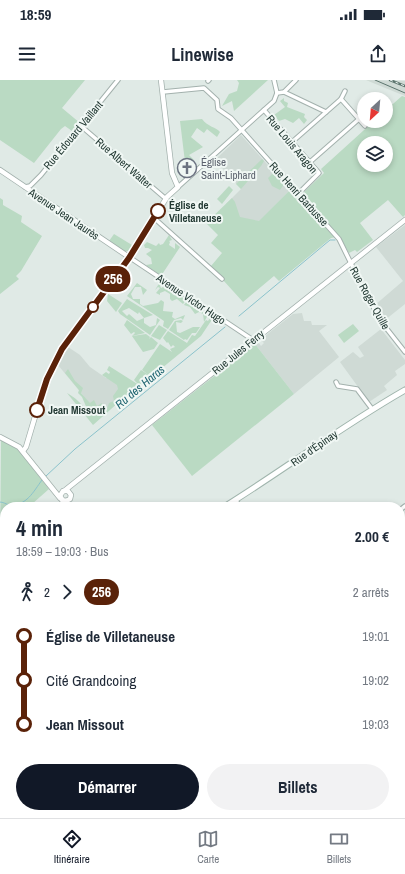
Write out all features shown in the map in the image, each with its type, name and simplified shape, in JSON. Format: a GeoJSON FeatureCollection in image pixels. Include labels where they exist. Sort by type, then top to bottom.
{"type":"FeatureCollection","features":[{"type":"Feature","properties":{"kind":"main road","name":"Rue d'Épinay"},"geometry":{"type":"LineString","coordinates":[[232,502],[372,409],[405,390]]}},
{"type":"Feature","properties":{"kind":"street","name":"Rue Édouard Vaillant"},"geometry":{"type":"LineString","coordinates":[[25,187],[31,186],[82,126],[118,80]]}},
{"type":"Feature","properties":{"kind":"street"},"geometry":{"type":"LineString","coordinates":[[161,80],[172,173],[178,187]]}},
{"type":"Feature","properties":{"kind":"street"},"geometry":{"type":"LineString","coordinates":[[23,451],[26,447],[45,383],[70,336],[129,258],[166,200],[178,187],[274,100],[277,93],[274,80]]}},
{"type":"Feature","properties":{"kind":"street"},"geometry":{"type":"LineString","coordinates":[[284,92],[296,80]]}},
{"type":"Feature","properties":{"kind":"street","name":"Rue Henri Barbusse"},"geometry":{"type":"LineString","coordinates":[[163,92],[205,88],[217,100],[218,109],[229,116],[339,239],[351,263]]}},
{"type":"Feature","properties":{"kind":"street"},"geometry":{"type":"LineString","coordinates":[[292,142],[341,99],[345,91]]}},
{"type":"Feature","properties":{"kind":"street"},"geometry":{"type":"LineString","coordinates":[[277,93],[284,92],[326,112]]}},
{"type":"Feature","properties":{"kind":"street"},"geometry":{"type":"LineString","coordinates":[[341,99],[357,117]]}},
{"type":"Feature","properties":{"kind":"street","name":"Rue Louis Aragon"},"geometry":{"type":"LineString","coordinates":[[264,110],[319,174],[299,193]]}},
{"type":"Feature","properties":{"kind":"street"},"geometry":{"type":"LineString","coordinates":[[310,162],[357,121]]}},
{"type":"Feature","properties":{"kind":"street","name":"Rue Albert Walter"},"geometry":{"type":"LineString","coordinates":[[82,126],[166,200]]}},
{"type":"Feature","properties":{"kind":"street","name":"Avenue Jean Jaurès"},"geometry":{"type":"LineString","coordinates":[[0,170],[129,258]]}},
{"type":"Feature","properties":{"kind":"street"},"geometry":{"type":"LineString","coordinates":[[154,218],[222,279]]}},
{"type":"Feature","properties":{"kind":"street","name":"Rue Jules Ferry"},"geometry":{"type":"LineString","coordinates":[[62,496],[71,484],[405,220]]}},
{"type":"Feature","properties":{"kind":"street","name":"Avenue Victor Hugo"},"geometry":{"type":"LineString","coordinates":[[129,258],[253,340]]}},
{"type":"Feature","properties":{"kind":"street","name":"Rue Roger Quille"},"geometry":{"type":"LineString","coordinates":[[351,263],[383,324],[405,352]]}},
{"type":"Feature","properties":{"kind":"street"},"geometry":{"type":"LineString","coordinates":[[336,382],[338,386],[357,389],[372,409]]}},
{"type":"Feature","properties":{"kind":"street"},"geometry":{"type":"LineString","coordinates":[[1,437],[18,445],[54,490],[69,500],[71,484]]}},
{"type":"Feature","properties":{"kind":"street"},"geometry":{"type":"LineString","coordinates":[[62,496],[70,493]]}},
{"type":"Feature","properties":{"kind":"street"},"geometry":{"type":"LineString","coordinates":[[62,496],[65,502]]}},
{"type":"Feature","properties":{"kind":"shaded area"},"geometry":{"type":"Polygon","coordinates":[[[366,80],[405,81],[405,96],[373,83],[366,80]]]}},
{"type":"Feature","properties":{"kind":"shaded area"},"geometry":{"type":"Polygon","coordinates":[[[241,135],[290,190],[250,231],[226,204],[241,189],[215,160],[241,135]]]}},
{"type":"Feature","properties":{"kind":"shaded area"},"geometry":{"type":"Polygon","coordinates":[[[405,225],[405,304],[385,320],[375,305],[403,281],[376,247],[405,225]]]}},
{"type":"Feature","properties":{"kind":"shaded area"},"geometry":{"type":"Polygon","coordinates":[[[302,313],[304,321],[311,321],[312,325],[327,325],[319,331],[339,357],[294,394],[255,344],[258,342],[261,346],[264,343],[261,340],[270,332],[293,314],[302,313]]]}},
{"type":"Feature","properties":{"kind":"shaded area"},"geometry":{"type":"Polygon","coordinates":[[[381,329],[405,360],[405,364],[395,371],[397,375],[384,386],[387,390],[369,402],[340,362],[353,352],[360,358],[364,356],[358,347],[381,329]]]}},
{"type":"Feature","properties":{"kind":"shaded area"},"geometry":{"type":"Polygon","coordinates":[[[68,347],[80,355],[90,367],[106,378],[116,376],[137,386],[101,417],[58,365],[68,347]]]}},
{"type":"Feature","properties":{"kind":"green space"},"geometry":{"type":"Polygon","coordinates":[[[0,80],[85,80],[62,108],[80,123],[72,131],[65,126],[61,129],[34,163],[0,140],[0,80]]]}},
{"type":"Feature","properties":{"kind":"green space"},"geometry":{"type":"Polygon","coordinates":[[[237,80],[268,80],[234,111],[232,101],[222,106],[229,94],[237,91],[239,83],[237,80]]]}},
{"type":"Feature","properties":{"kind":"green space"},"geometry":{"type":"Polygon","coordinates":[[[402,96],[405,97],[405,215],[403,217],[388,200],[360,223],[373,240],[357,252],[355,250],[349,253],[340,237],[302,195],[324,173],[321,169],[357,136],[357,172],[393,172],[393,136],[357,136],[366,128],[393,128],[393,104],[402,96]]]}},
{"type":"Feature","properties":{"kind":"green space"},"geometry":{"type":"Polygon","coordinates":[[[284,98],[284,101],[288,103],[287,107],[305,114],[304,117],[307,120],[304,124],[299,118],[293,123],[285,119],[279,121],[274,115],[285,107],[280,101],[284,98]]]}},
{"type":"Feature","properties":{"kind":"green space"},"geometry":{"type":"Polygon","coordinates":[[[202,119],[220,132],[217,137],[207,129],[204,133],[197,128],[191,137],[203,147],[189,155],[194,160],[190,163],[187,160],[185,162],[180,121],[202,119]]]}},
{"type":"Feature","properties":{"kind":"green space"},"geometry":{"type":"Polygon","coordinates":[[[262,159],[264,161],[261,166],[241,189],[236,184],[262,159]]]}},
{"type":"Feature","properties":{"kind":"green space"},"geometry":{"type":"Polygon","coordinates":[[[266,163],[285,183],[280,190],[272,186],[268,178],[274,172],[266,163]]]}},
{"type":"Feature","properties":{"kind":"green space"},"geometry":{"type":"Polygon","coordinates":[[[229,186],[233,190],[222,204],[217,199],[229,186]]]}},
{"type":"Feature","properties":{"kind":"green space"},"geometry":{"type":"Polygon","coordinates":[[[291,189],[336,237],[331,238],[279,281],[274,276],[243,302],[223,280],[224,278],[211,266],[222,253],[211,243],[218,235],[206,223],[232,198],[235,202],[240,217],[259,221],[291,189]]]}},
{"type":"Feature","properties":{"kind":"green space"},"geometry":{"type":"Polygon","coordinates":[[[0,198],[3,200],[3,205],[22,216],[21,222],[42,236],[21,271],[16,276],[19,279],[0,294],[0,198]]]}},
{"type":"Feature","properties":{"kind":"green space"},"geometry":{"type":"Polygon","coordinates":[[[114,234],[132,245],[128,251],[124,251],[109,241],[114,234]]]}},
{"type":"Feature","properties":{"kind":"green space"},"geometry":{"type":"Polygon","coordinates":[[[169,235],[172,240],[169,241],[169,245],[175,249],[175,243],[180,247],[161,276],[146,265],[152,264],[151,258],[146,254],[152,250],[145,248],[144,245],[147,242],[156,246],[159,243],[160,245],[163,244],[169,235]]]}},
{"type":"Feature","properties":{"kind":"green space"},"geometry":{"type":"Polygon","coordinates":[[[160,282],[162,284],[160,287],[162,288],[164,285],[186,300],[183,304],[177,299],[172,301],[170,299],[170,294],[165,291],[160,293],[160,295],[156,293],[160,288],[158,287],[155,290],[160,282]]]}},
{"type":"Feature","properties":{"kind":"green space"},"geometry":{"type":"Polygon","coordinates":[[[137,283],[147,290],[143,295],[141,287],[135,287],[131,294],[133,299],[140,299],[140,304],[143,306],[158,303],[161,300],[164,302],[163,311],[173,312],[172,317],[175,319],[185,315],[183,320],[181,318],[174,320],[168,329],[163,326],[164,321],[127,296],[137,283]]]}},
{"type":"Feature","properties":{"kind":"green space"},"geometry":{"type":"Polygon","coordinates":[[[108,294],[122,303],[116,312],[107,301],[108,294]]]}},
{"type":"Feature","properties":{"kind":"green space"},"geometry":{"type":"Polygon","coordinates":[[[127,299],[153,315],[144,318],[144,323],[150,327],[156,325],[157,318],[160,320],[150,335],[118,311],[127,299]],[[129,308],[122,311],[127,316],[129,314],[137,321],[144,318],[139,312],[138,314],[129,308]]]}},
{"type":"Feature","properties":{"kind":"green space"},"geometry":{"type":"Polygon","coordinates":[[[187,301],[208,315],[204,322],[203,314],[199,312],[195,314],[190,307],[184,305],[187,301]]]}},
{"type":"Feature","properties":{"kind":"green space"},"geometry":{"type":"Polygon","coordinates":[[[210,318],[213,318],[201,336],[139,387],[137,386],[93,425],[67,393],[76,399],[88,411],[82,397],[78,393],[79,390],[65,373],[68,369],[75,381],[83,388],[81,393],[90,403],[94,400],[97,406],[102,403],[103,410],[106,411],[109,403],[114,401],[113,396],[118,389],[117,385],[102,375],[106,372],[109,374],[110,372],[107,370],[109,366],[139,385],[134,380],[141,370],[149,375],[142,370],[160,344],[172,352],[170,349],[175,347],[173,345],[171,347],[163,338],[168,331],[187,343],[192,335],[195,336],[206,320],[208,321],[210,318]]]}},
{"type":"Feature","properties":{"kind":"green space"},"geometry":{"type":"Polygon","coordinates":[[[127,320],[145,333],[132,336],[135,333],[134,332],[131,334],[124,325],[127,320]]]}},
{"type":"Feature","properties":{"kind":"green space"},"geometry":{"type":"Polygon","coordinates":[[[175,321],[183,321],[181,323],[176,322],[177,332],[180,333],[193,327],[200,327],[196,333],[192,333],[187,340],[184,340],[169,330],[175,321]]]}},
{"type":"Feature","properties":{"kind":"green space"},"geometry":{"type":"Polygon","coordinates":[[[353,324],[359,331],[344,343],[338,335],[353,324]]]}},
{"type":"Feature","properties":{"kind":"green space"},"geometry":{"type":"Polygon","coordinates":[[[159,325],[167,330],[160,340],[151,336],[159,325]]]}},
{"type":"Feature","properties":{"kind":"green space"},"geometry":{"type":"Polygon","coordinates":[[[146,334],[150,337],[149,339],[151,337],[158,343],[154,349],[143,352],[132,336],[146,334]]]}},
{"type":"Feature","properties":{"kind":"green space"},"geometry":{"type":"Polygon","coordinates":[[[255,344],[294,394],[192,476],[152,425],[255,344]]]}},
{"type":"Feature","properties":{"kind":"green space"},"geometry":{"type":"Polygon","coordinates":[[[1,440],[18,449],[49,489],[34,502],[0,502],[1,440]]]}},
{"type":"Feature","properties":{"kind":"waterway","name":"Ru des Haras"},"geometry":{"type":"LineString","coordinates":[[239,316],[330,240],[335,240]]}},
{"type":"Feature","properties":{"kind":"waterway","name":"Ru des Haras"},"geometry":{"type":"LineString","coordinates":[[46,476],[75,449],[225,327]]}},
{"type":"Feature","properties":{"kind":"waterway","name":"Ru des Haras"},"geometry":{"type":"LineString","coordinates":[[22,502],[29,497],[42,480]]}},
{"type":"Feature","properties":{"kind":"tram line"},"geometry":{"type":"LineString","coordinates":[[375,80],[405,93]]}},
{"type":"Feature","properties":{"kind":"railway"},"geometry":{"type":"LineString","coordinates":[[390,80],[405,86]]}},
{"type":"Feature","properties":{"kind":"bus line","name":"256"},"geometry":{"type":"LineString","coordinates":[[37,410],[47,379],[62,349],[70,336],[129,258],[158,211]]}},
{"type":"Feature","properties":{"kind":"place","name":"Église Saint-Liphard"},"geometry":{"type":"Point","coordinates":[187,168]}},
{"type":"Feature","properties":{"kind":"place","name":"Église de Villetaneuse"},"geometry":{"type":"Point","coordinates":[158,211]}},
{"type":"Feature","properties":{"kind":"place","name":"Jean Missout"},"geometry":{"type":"Point","coordinates":[37,410]}}]}
